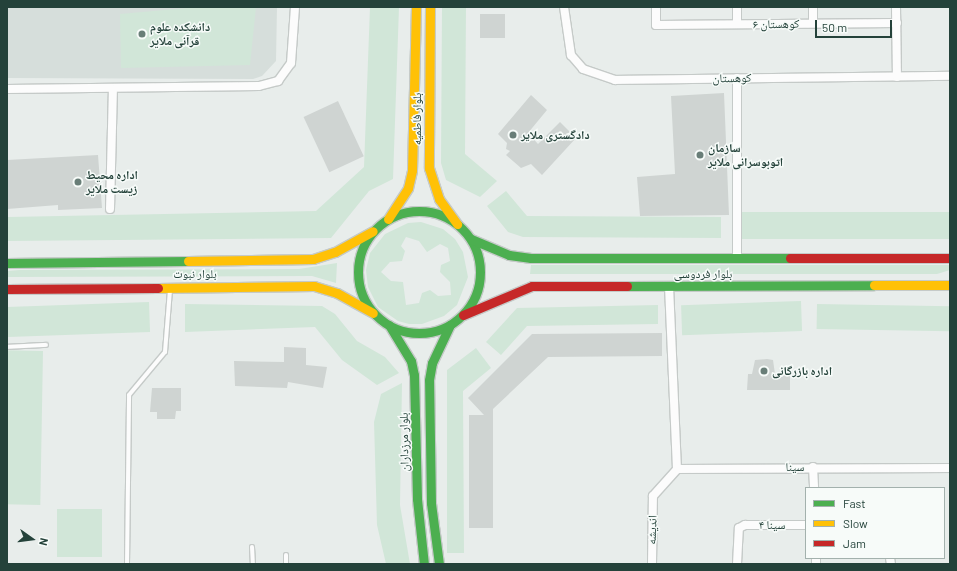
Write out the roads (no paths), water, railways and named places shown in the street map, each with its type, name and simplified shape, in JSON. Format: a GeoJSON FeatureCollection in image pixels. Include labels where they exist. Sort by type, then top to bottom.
{"type":"FeatureCollection","features":[{"type":"Feature","properties":{"kind":"main road","name":"بلوار فاطمیه"},"geometry":{"type":"LineString","coordinates":[[388,219],[408,188],[412,170],[416,7]]}},
{"type":"Feature","properties":{"kind":"main road","name":"بلوار فاطمیه"},"geometry":{"type":"LineString","coordinates":[[430,7],[429,168],[439,199],[457,224]]}},
{"type":"Feature","properties":{"kind":"main road"},"geometry":{"type":"LineString","coordinates":[[439,564],[431,503],[429,380],[432,363],[450,325],[462,315],[472,302],[480,270],[471,239],[457,224],[431,212],[402,213],[388,219],[376,229],[361,252],[358,279],[362,293],[376,316],[389,325],[420,333],[450,325]]}},
{"type":"Feature","properties":{"kind":"main road","name":"بلوار نبوت"},"geometry":{"type":"LineString","coordinates":[[7,263],[313,259],[335,252],[376,229]]}},
{"type":"Feature","properties":{"kind":"main road","name":"بلوار فردوسی"},"geometry":{"type":"LineString","coordinates":[[471,239],[509,256],[531,258],[950,258]]}},
{"type":"Feature","properties":{"kind":"main road","name":"بلوار فردوسی"},"geometry":{"type":"LineString","coordinates":[[462,315],[532,286],[950,285]]}},
{"type":"Feature","properties":{"kind":"main road","name":"بلوار نبوت"},"geometry":{"type":"LineString","coordinates":[[7,289],[171,286],[314,286],[337,293],[376,316]]}},
{"type":"Feature","properties":{"kind":"main road","name":"بلوار مرزداران"},"geometry":{"type":"LineString","coordinates":[[389,325],[411,361],[414,375],[417,499],[424,564]]}},
{"type":"Feature","properties":{"kind":"street"},"geometry":{"type":"LineString","coordinates":[[7,89],[214,89],[259,86],[278,81],[290,63],[294,50],[295,7]]}},
{"type":"Feature","properties":{"kind":"street","name":"کوهستان"},"geometry":{"type":"LineString","coordinates":[[564,7],[571,55],[583,69],[594,75],[615,80],[950,76]]}},
{"type":"Feature","properties":{"kind":"street","name":"کوهستان ۶"},"geometry":{"type":"LineString","coordinates":[[656,7],[656,25],[896,23]]}},
{"type":"Feature","properties":{"kind":"street"},"geometry":{"type":"LineString","coordinates":[[737,7],[737,24]]}},
{"type":"Feature","properties":{"kind":"street"},"geometry":{"type":"LineString","coordinates":[[813,7],[813,23]]}},
{"type":"Feature","properties":{"kind":"street"},"geometry":{"type":"LineString","coordinates":[[896,7],[897,76]]}},
{"type":"Feature","properties":{"kind":"street"},"geometry":{"type":"LineString","coordinates":[[737,78],[737,258]]}},
{"type":"Feature","properties":{"kind":"street"},"geometry":{"type":"LineString","coordinates":[[110,209],[113,89]]}},
{"type":"Feature","properties":{"kind":"street"},"geometry":{"type":"LineString","coordinates":[[668,286],[677,469]]}},
{"type":"Feature","properties":{"kind":"street"},"geometry":{"type":"LineString","coordinates":[[814,467],[814,487]]}},
{"type":"Feature","properties":{"kind":"street","name":"سینا"},"geometry":{"type":"LineString","coordinates":[[677,469],[814,467],[950,468]]}},
{"type":"Feature","properties":{"kind":"street","name":"اندیشه"},"geometry":{"type":"LineString","coordinates":[[652,564],[653,496],[677,469]]}},
{"type":"Feature","properties":{"kind":"street","name":"سینا ۴"},"geometry":{"type":"LineString","coordinates":[[737,564],[739,528],[745,525],[805,525]]}},
{"type":"Feature","properties":{"kind":"lane"},"geometry":{"type":"LineString","coordinates":[[127,564],[129,395],[165,352],[171,286]]}},
{"type":"Feature","properties":{"kind":"lane"},"geometry":{"type":"LineString","coordinates":[[7,347],[46,345]]}},
{"type":"Feature","properties":{"kind":"lane"},"geometry":{"type":"LineString","coordinates":[[252,547],[253,564]]}},
{"type":"Feature","properties":{"kind":"lane"},"geometry":{"type":"LineString","coordinates":[[286,555],[286,564]]}},
{"type":"Feature","properties":{"kind":"place","name":"دانشکده علوم قرآنی ملایر"},"geometry":{"type":"Point","coordinates":[142,34]}},
{"type":"Feature","properties":{"kind":"place","name":"دادگستری ملایر"},"geometry":{"type":"Point","coordinates":[513,135]}},
{"type":"Feature","properties":{"kind":"place","name":"سازمان اتوبوسرانی ملایر"},"geometry":{"type":"Point","coordinates":[700,155]}},
{"type":"Feature","properties":{"kind":"place","name":"اداره محیط زیست ملایر"},"geometry":{"type":"Point","coordinates":[78,182]}},
{"type":"Feature","properties":{"kind":"place","name":"اداره بازرگانی"},"geometry":{"type":"Point","coordinates":[764,371]}}]}
